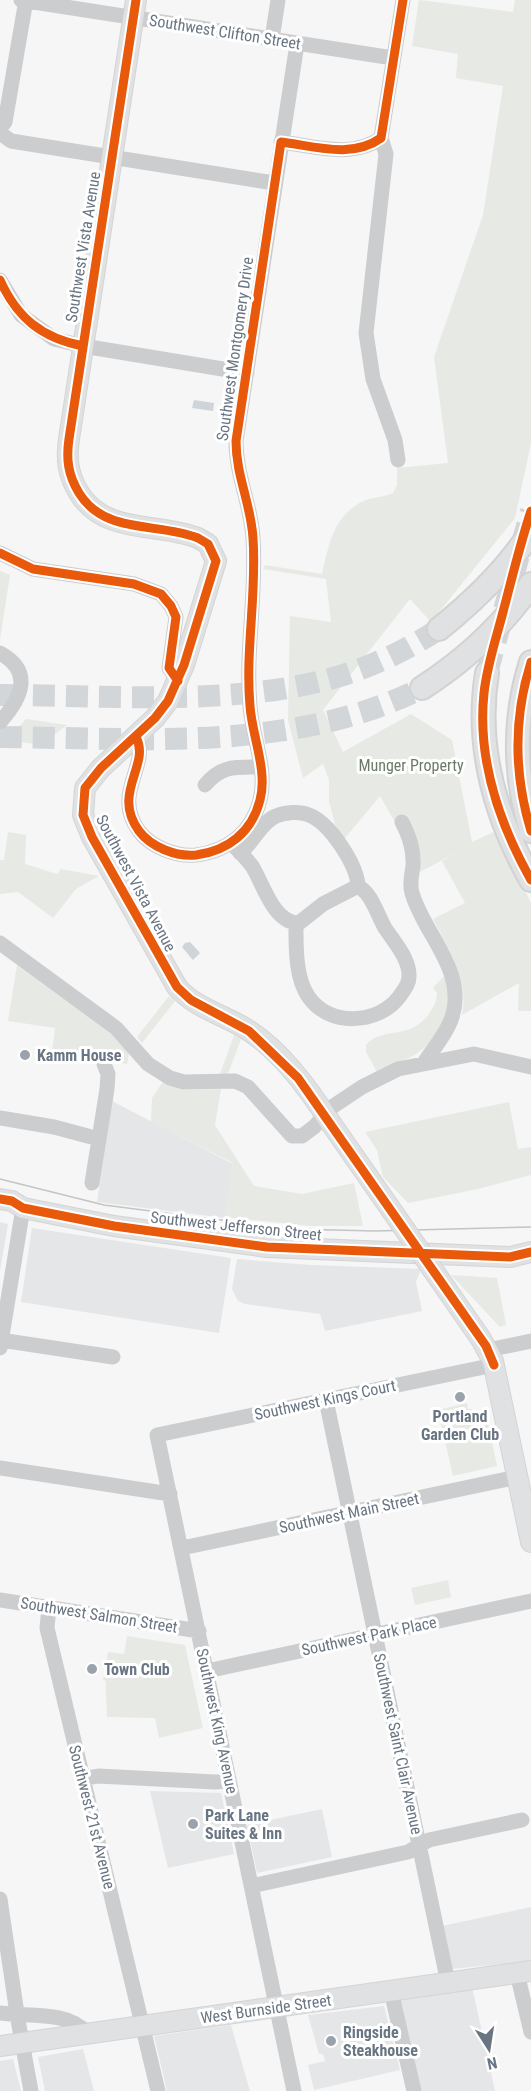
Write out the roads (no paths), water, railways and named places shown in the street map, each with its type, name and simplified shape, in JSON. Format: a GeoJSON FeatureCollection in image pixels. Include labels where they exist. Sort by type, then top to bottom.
{"type":"FeatureCollection","features":[{"type":"Feature","properties":{"kind":"highway"},"geometry":{"type":"LineString","coordinates":[[439,629],[482,592],[512,560],[531,532]]}},
{"type":"Feature","properties":{"kind":"highway"},"geometry":{"type":"LineString","coordinates":[[422,688],[469,655],[501,624],[531,584]]}},
{"type":"Feature","properties":{"kind":"highway"},"geometry":{"type":"LineString","coordinates":[[531,662],[522,692],[517,739],[520,786],[531,831]]}},
{"type":"Feature","properties":{"kind":"highway"},"geometry":{"type":"LineString","coordinates":[[488,673],[483,712],[489,774],[498,811],[513,849],[531,880]]}},
{"type":"Feature","properties":{"kind":"main road","name":"Southwest Vista Avenue"},"geometry":{"type":"LineString","coordinates":[[135,9],[83,346],[67,457],[68,470],[78,491],[101,516],[122,524],[193,536],[208,544],[215,558],[215,568],[178,681],[155,718],[89,780],[82,802],[87,826],[177,987],[191,1000],[253,1034],[298,1078],[488,1351],[531,1542]]}},
{"type":"Feature","properties":{"kind":"main road","name":"Southwest Jefferson Street"},"geometry":{"type":"LineString","coordinates":[[0,1199],[12,1201],[23,1208],[114,1226],[267,1247],[510,1257]]}},
{"type":"Feature","properties":{"kind":"main road","name":"Southwest Jefferson Street"},"geometry":{"type":"LineString","coordinates":[[0,1211],[8,1212],[23,1208]]}},
{"type":"Feature","properties":{"kind":"main road"},"geometry":{"type":"LineString","coordinates":[[510,1257],[531,1252]]}},
{"type":"Feature","properties":{"kind":"main road"},"geometry":{"type":"LineString","coordinates":[[510,1257],[522,1262],[531,1262]]}},
{"type":"Feature","properties":{"kind":"main road","name":"West Burnside Street"},"geometry":{"type":"LineString","coordinates":[[0,2046],[524,1972]]}},
{"type":"Feature","properties":{"kind":"street"},"geometry":{"type":"LineString","coordinates":[[0,128],[5,122],[24,0]]}},
{"type":"Feature","properties":{"kind":"street","name":"Southwest Clifton Street"},"geometry":{"type":"LineString","coordinates":[[24,0],[135,9],[297,44],[393,58]]}},
{"type":"Feature","properties":{"kind":"street"},"geometry":{"type":"LineString","coordinates":[[272,39],[278,0]]}},
{"type":"Feature","properties":{"kind":"street"},"geometry":{"type":"LineString","coordinates":[[398,460],[395,440],[373,380],[366,333],[386,154],[381,138],[403,0]]}},
{"type":"Feature","properties":{"kind":"street"},"geometry":{"type":"LineString","coordinates":[[297,44],[281,141],[352,150],[367,147],[381,138]]}},
{"type":"Feature","properties":{"kind":"street"},"geometry":{"type":"LineString","coordinates":[[0,133],[11,141],[274,183]]}},
{"type":"Feature","properties":{"kind":"street","name":"Southwest Montgomery Drive"},"geometry":{"type":"LineString","coordinates":[[236,848],[256,811],[262,784],[250,703],[253,537],[237,469],[236,454],[281,141]]}},
{"type":"Feature","properties":{"kind":"street"},"geometry":{"type":"LineString","coordinates":[[0,280],[12,303],[32,326],[54,339],[83,346],[247,373]]}},
{"type":"Feature","properties":{"kind":"street"},"geometry":{"type":"LineString","coordinates":[[0,553],[33,568],[134,584],[161,594],[176,617],[169,666],[172,676],[178,681]]}},
{"type":"Feature","properties":{"kind":"street"},"geometry":{"type":"LineString","coordinates":[[0,653],[17,668],[21,686],[17,701],[0,722]]}},
{"type":"Feature","properties":{"kind":"street"},"geometry":{"type":"LineString","coordinates":[[136,737],[141,746],[131,778],[129,804],[140,832],[150,842],[180,855],[203,854],[236,848],[270,819],[282,814],[306,814],[317,820],[356,869],[358,886],[367,893],[401,951],[408,970],[405,988],[384,1012],[363,1018],[348,1018],[333,1015],[314,1003],[300,977],[296,923],[272,905],[255,870],[236,848]]}},
{"type":"Feature","properties":{"kind":"street"},"geometry":{"type":"LineString","coordinates":[[205,785],[215,773],[229,768],[260,767]]}},
{"type":"Feature","properties":{"kind":"street"},"geometry":{"type":"LineString","coordinates":[[402,822],[411,839],[411,891],[427,928],[448,963],[455,1000],[447,1027],[424,1063]]}},
{"type":"Feature","properties":{"kind":"street"},"geometry":{"type":"LineString","coordinates":[[296,923],[330,899],[358,886]]}},
{"type":"Feature","properties":{"kind":"street"},"geometry":{"type":"LineString","coordinates":[[0,942],[116,1028],[148,1064],[170,1078],[195,1083],[235,1081],[248,1087],[292,1136],[302,1136],[378,1078],[398,1069],[481,1054],[531,1067]]}},
{"type":"Feature","properties":{"kind":"street"},"geometry":{"type":"LineString","coordinates":[[92,1183],[108,1074],[104,1064]]}},
{"type":"Feature","properties":{"kind":"street"},"geometry":{"type":"LineString","coordinates":[[0,1118],[54,1127],[99,1139]]}},
{"type":"Feature","properties":{"kind":"street"},"geometry":{"type":"LineString","coordinates":[[23,1208],[0,1342],[113,1357]]}},
{"type":"Feature","properties":{"kind":"street","name":"Southwest Kings Court"},"geometry":{"type":"LineString","coordinates":[[157,1435],[326,1400],[488,1351],[531,1341]]}},
{"type":"Feature","properties":{"kind":"street","name":"Southwest Saint Clair Avenue"},"geometry":{"type":"LineString","coordinates":[[326,1400],[448,1983]]}},
{"type":"Feature","properties":{"kind":"street","name":"Southwest King Avenue"},"geometry":{"type":"LineString","coordinates":[[157,1435],[294,2091]]}},
{"type":"Feature","properties":{"kind":"street"},"geometry":{"type":"LineString","coordinates":[[0,1468],[170,1494]]}},
{"type":"Feature","properties":{"kind":"street","name":"Southwest Main Street"},"geometry":{"type":"LineString","coordinates":[[182,1548],[517,1477]]}},
{"type":"Feature","properties":{"kind":"street","name":"Southwest Salmon Street"},"geometry":{"type":"LineString","coordinates":[[0,1600],[199,1631]]}},
{"type":"Feature","properties":{"kind":"street","name":"Southwest Park Place"},"geometry":{"type":"LineString","coordinates":[[207,1671],[531,1601]]}},
{"type":"Feature","properties":{"kind":"street","name":"Southwest 21st Avenue"},"geometry":{"type":"LineString","coordinates":[[49,1607],[47,1625],[158,2091]]}},
{"type":"Feature","properties":{"kind":"street"},"geometry":{"type":"LineString","coordinates":[[82,1779],[98,1776],[215,1782],[229,1780]]}},
{"type":"Feature","properties":{"kind":"street"},"geometry":{"type":"LineString","coordinates":[[251,1886],[408,1852],[429,1840],[522,1820]]}},
{"type":"Feature","properties":{"kind":"street"},"geometry":{"type":"LineString","coordinates":[[0,1899],[17,2013],[32,2091]]}},
{"type":"Feature","properties":{"kind":"street"},"geometry":{"type":"LineString","coordinates":[[524,1972],[531,2032]]}},
{"type":"Feature","properties":{"kind":"street"},"geometry":{"type":"LineString","coordinates":[[390,1991],[414,2091]]}},
{"type":"Feature","properties":{"kind":"street"},"geometry":{"type":"LineString","coordinates":[[0,2013],[17,2013],[73,2022],[87,2033]]}},
{"type":"Feature","properties":{"kind":"tunnel"},"geometry":{"type":"LineString","coordinates":[[487,673],[531,511]]}},
{"type":"Feature","properties":{"kind":"tunnel"},"geometry":{"type":"LineString","coordinates":[[0,695],[215,696],[300,686],[366,667],[439,629]]}},
{"type":"Feature","properties":{"kind":"tunnel"},"geometry":{"type":"LineString","coordinates":[[0,737],[161,739],[269,732],[321,723],[372,709],[422,688]]}},
{"type":"Feature","properties":{"kind":"tram line"},"geometry":{"type":"LineString","coordinates":[[0,1179],[104,1205],[291,1229],[375,1231],[531,1227]]}},
{"type":"Feature","properties":{"kind":"place","name":"Kamm House"},"geometry":{"type":"Point","coordinates":[25,1055]}},
{"type":"Feature","properties":{"kind":"place","name":"Portland Garden Club"},"geometry":{"type":"Point","coordinates":[460,1397]}},
{"type":"Feature","properties":{"kind":"place","name":"Town Club"},"geometry":{"type":"Point","coordinates":[92,1669]}},
{"type":"Feature","properties":{"kind":"place","name":"Park Lane Suites & Inn"},"geometry":{"type":"Point","coordinates":[193,1824]}},
{"type":"Feature","properties":{"kind":"place","name":"Ringside Steakhouse"},"geometry":{"type":"Point","coordinates":[331,2041]}},
{"type":"Feature","properties":{"kind":"park label","name":"Munger Property"},"geometry":{"type":"Point","coordinates":[411,765]}}]}
